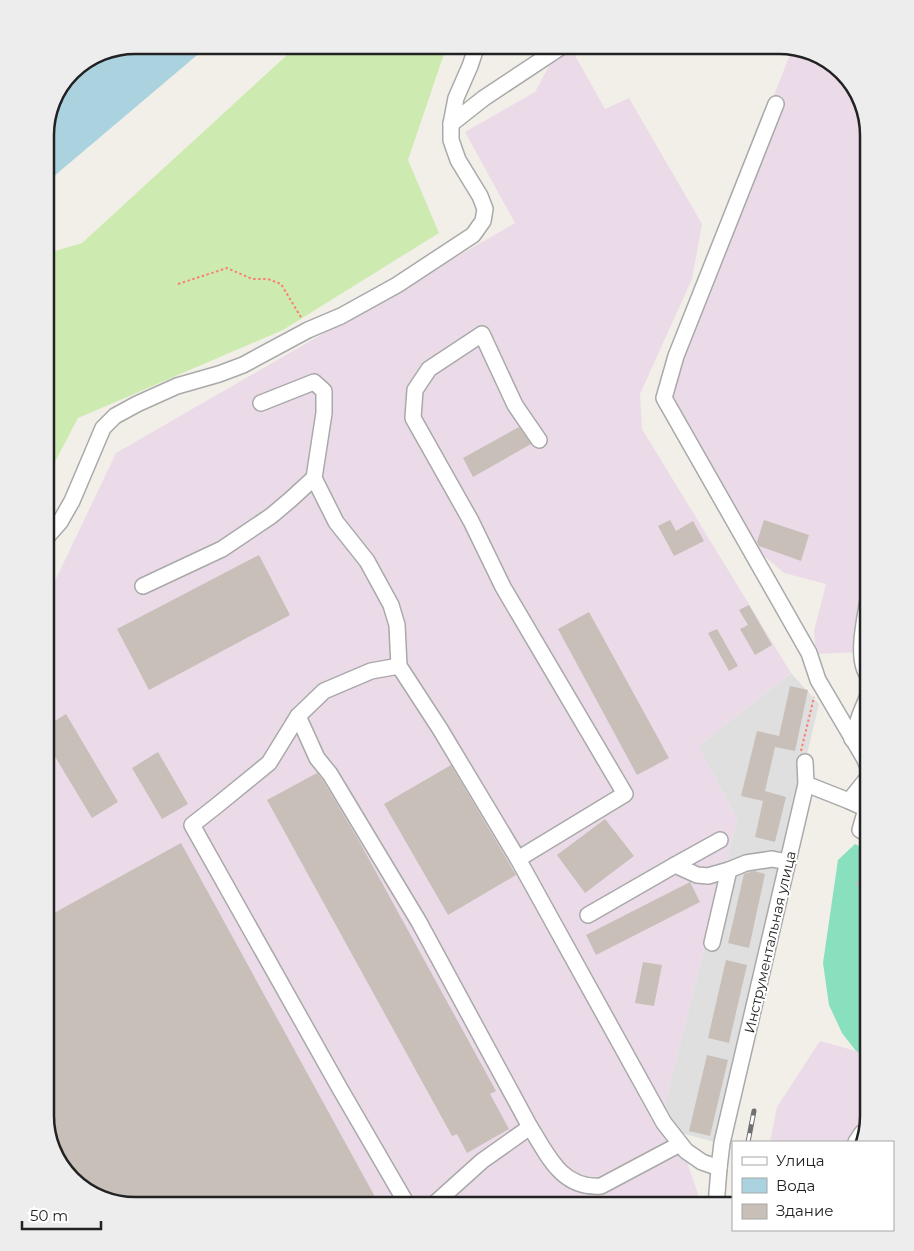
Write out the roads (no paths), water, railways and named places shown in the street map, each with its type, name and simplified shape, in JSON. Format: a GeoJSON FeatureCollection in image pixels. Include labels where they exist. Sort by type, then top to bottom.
{"type":"FeatureCollection","features":[{"type":"Feature","properties":{"kind":"street"},"geometry":{"type":"LineString","coordinates":[[54,529],[72,501],[102,428],[115,416],[176,386],[243,365],[308,330],[341,316],[422,269],[474,235],[483,221],[485,209],[480,196],[458,160],[451,140],[451,124],[456,98],[474,54]]}},
{"type":"Feature","properties":{"kind":"street"},"geometry":{"type":"LineString","coordinates":[[451,124],[484,98],[550,54]]}},
{"type":"Feature","properties":{"kind":"street"},"geometry":{"type":"LineString","coordinates":[[776,104],[676,356],[664,398],[809,653],[818,680],[852,739],[860,749]]}},
{"type":"Feature","properties":{"kind":"street"},"geometry":{"type":"LineString","coordinates":[[518,858],[625,794],[503,587],[471,522],[413,418],[416,390],[429,369],[482,334],[515,405],[539,440]]}},
{"type":"Feature","properties":{"kind":"street"},"geometry":{"type":"LineString","coordinates":[[260,403],[314,382],[324,391],[324,412],[314,478],[336,522],[367,561],[391,605],[397,625],[399,666],[440,729],[518,858],[664,1123],[686,1152],[702,1162],[719,1168]]}},
{"type":"Feature","properties":{"kind":"street"},"geometry":{"type":"LineString","coordinates":[[143,586],[222,549],[272,516],[314,478]]}},
{"type":"Feature","properties":{"kind":"street"},"geometry":{"type":"LineString","coordinates":[[399,666],[371,671],[324,691],[298,716],[270,764],[192,824],[403,1197]]}},
{"type":"Feature","properties":{"kind":"street"},"geometry":{"type":"LineString","coordinates":[[852,739],[860,715]]}},
{"type":"Feature","properties":{"kind":"street"},"geometry":{"type":"LineString","coordinates":[[298,716],[317,758],[330,774],[419,922],[530,1126],[556,1169],[571,1180],[592,1186],[600,1186],[680,1144]]}},
{"type":"Feature","properties":{"kind":"street","name":"Инструментальная улица"},"geometry":{"type":"LineString","coordinates":[[717,1197],[722,1143],[806,784],[805,762]]}},
{"type":"Feature","properties":{"kind":"street"},"geometry":{"type":"LineString","coordinates":[[806,784],[860,806]]}},
{"type":"Feature","properties":{"kind":"street"},"geometry":{"type":"LineString","coordinates":[[848,801],[860,787]]}},
{"type":"Feature","properties":{"kind":"street"},"geometry":{"type":"LineString","coordinates":[[588,916],[720,840]]}},
{"type":"Feature","properties":{"kind":"street"},"geometry":{"type":"LineString","coordinates":[[675,865],[697,875],[708,876],[746,862],[772,859],[788,862]]}},
{"type":"Feature","properties":{"kind":"street"},"geometry":{"type":"LineString","coordinates":[[712,943],[728,870]]}},
{"type":"Feature","properties":{"kind":"street"},"geometry":{"type":"LineString","coordinates":[[442,1197],[482,1161],[530,1126]]}},
{"type":"Feature","properties":{"kind":"water"},"geometry":{"type":"Polygon","coordinates":[[[198,54],[54,176],[54,129],[56,114],[67,90],[77,77],[90,67],[119,55],[198,54]]]}},
{"type":"Feature","properties":{"kind":"railway"},"geometry":{"type":"LineString","coordinates":[[748,1141],[754,1111]]}}]}
